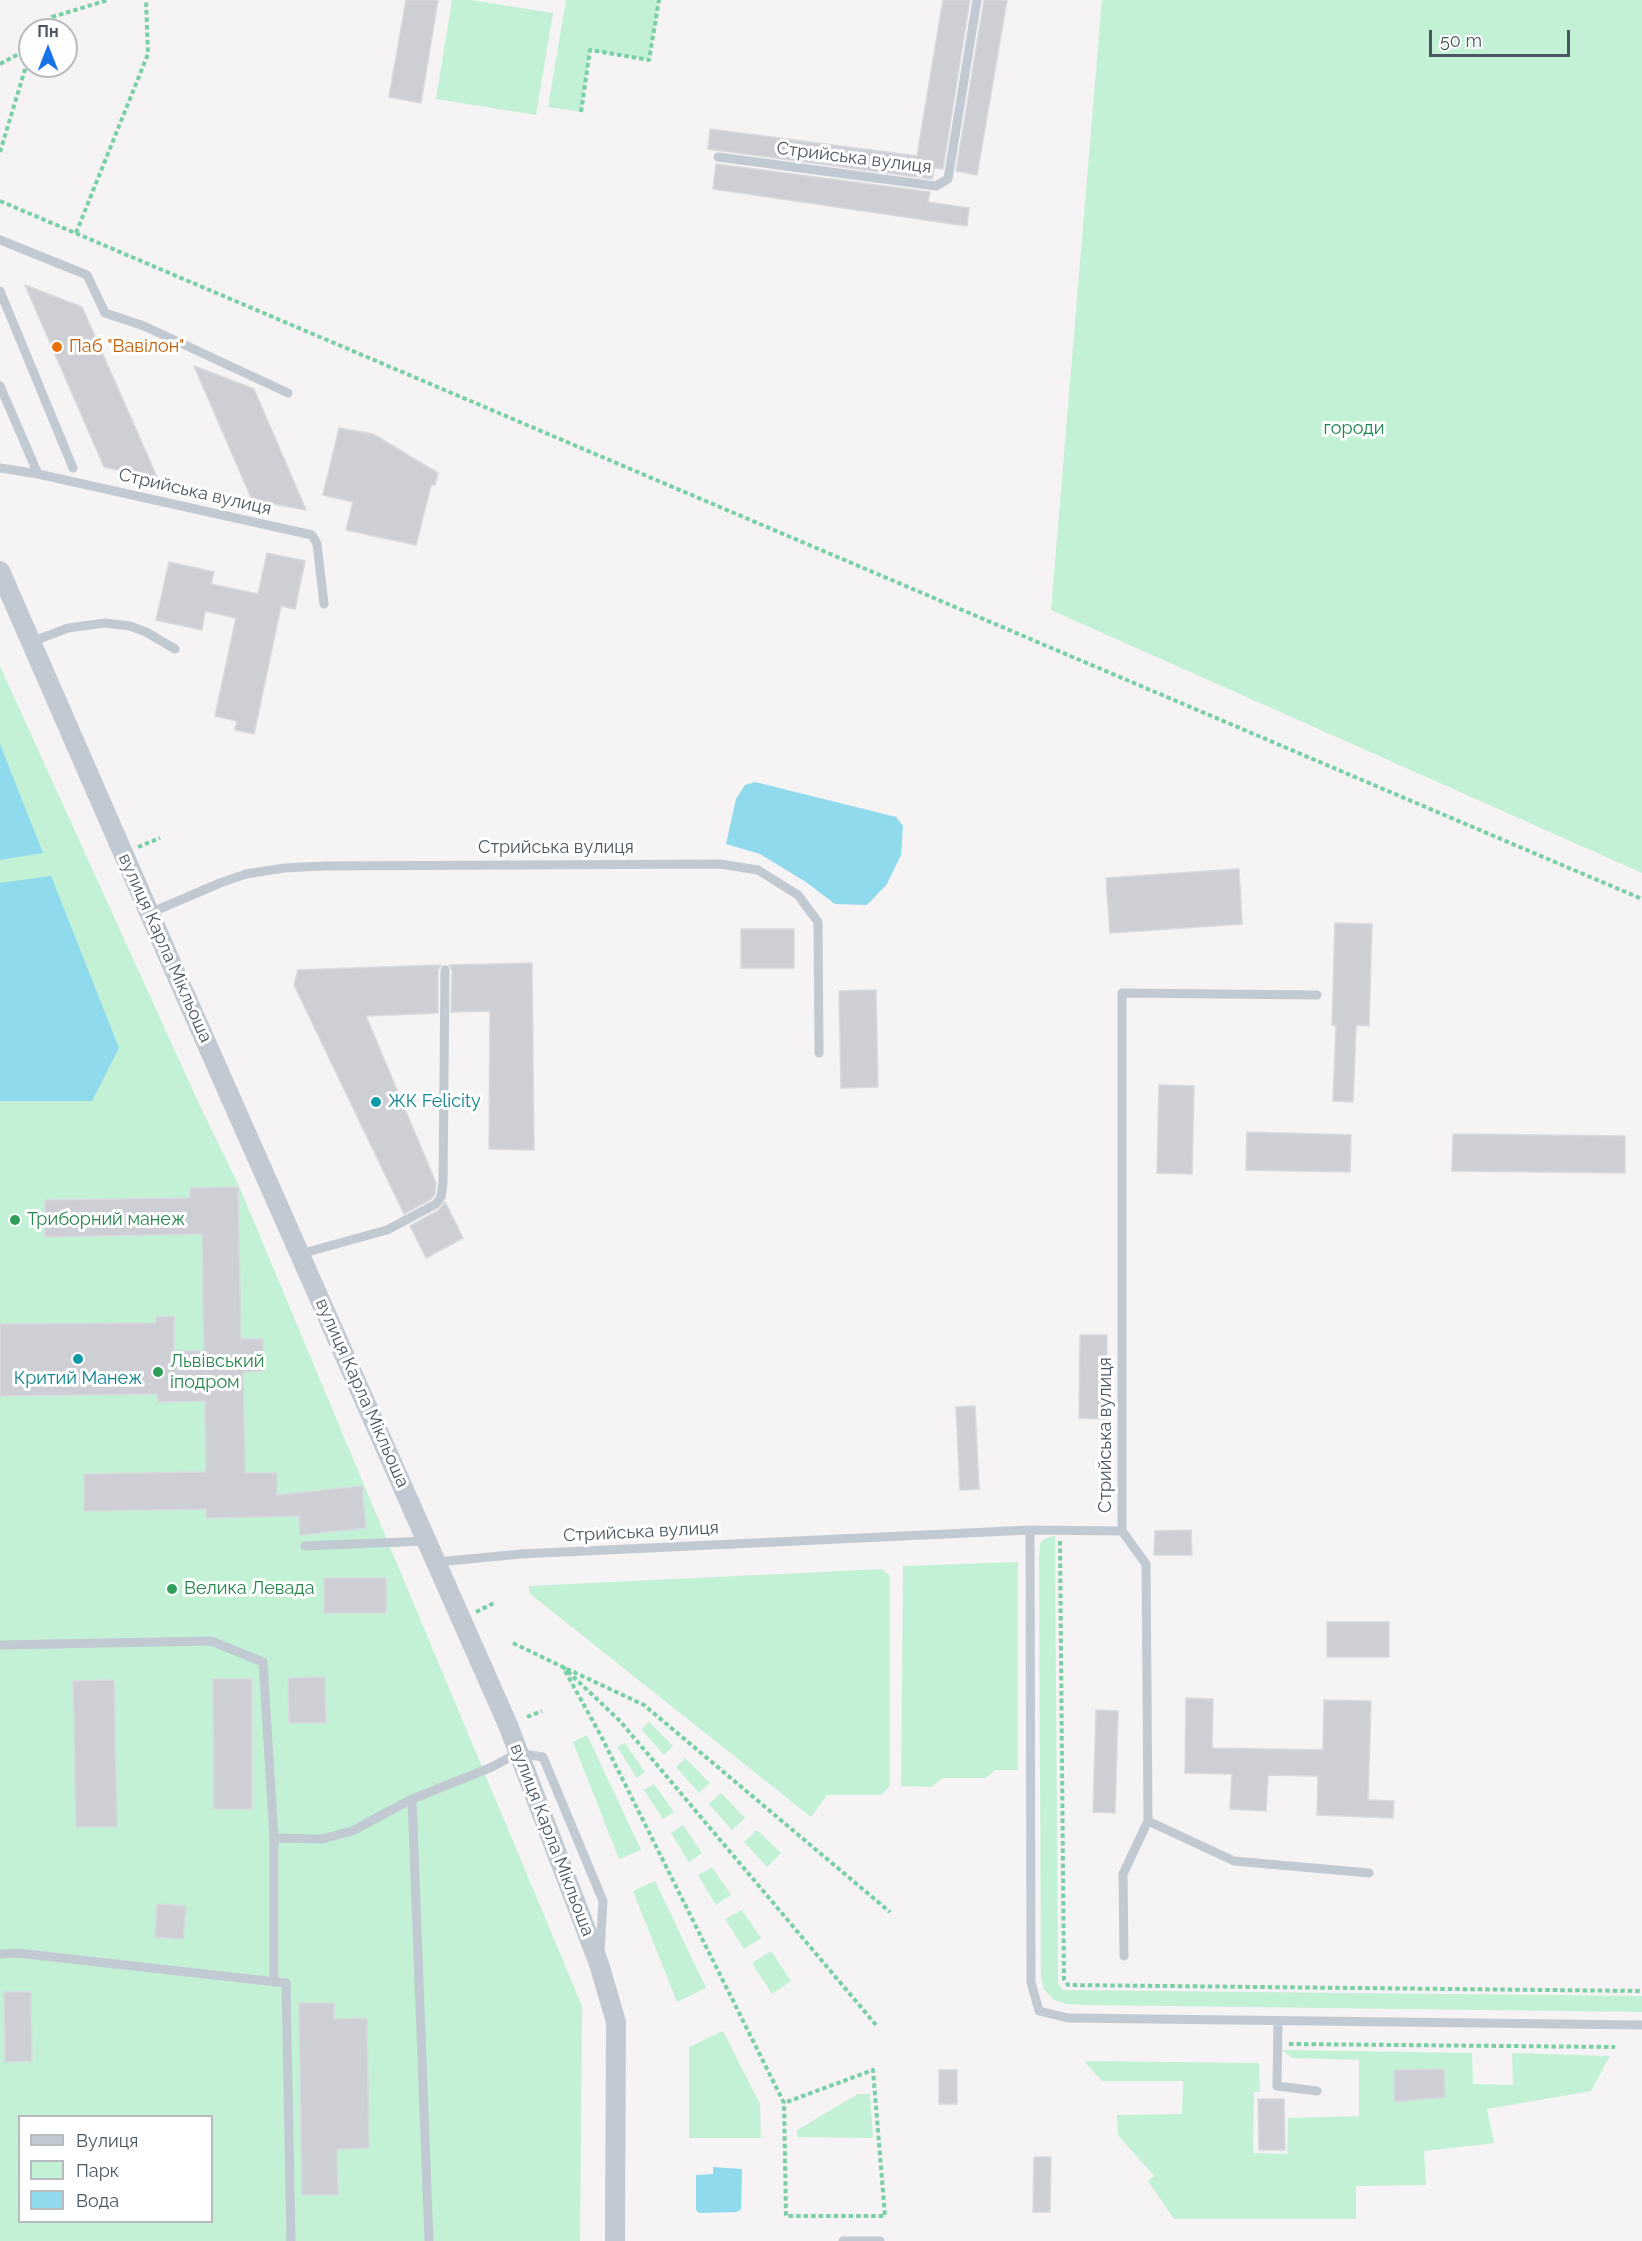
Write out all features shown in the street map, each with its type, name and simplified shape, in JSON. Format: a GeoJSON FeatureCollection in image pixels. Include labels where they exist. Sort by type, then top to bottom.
{"type":"FeatureCollection","features":[{"type":"Feature","properties":{"kind":"street","name":"вулиця Карла Мікльоша"},"geometry":{"type":"LineString","coordinates":[[0,571],[428,1541],[518,1753],[599,1964],[616,2022],[615,2241]]}},
{"type":"Feature","properties":{"kind":"lane","name":"Стрийська вулиця"},"geometry":{"type":"LineString","coordinates":[[718,157],[936,186],[948,179],[977,0]]}},
{"type":"Feature","properties":{"kind":"lane"},"geometry":{"type":"LineString","coordinates":[[0,240],[87,275],[105,313],[144,327],[288,393]]}},
{"type":"Feature","properties":{"kind":"lane"},"geometry":{"type":"LineString","coordinates":[[0,291],[73,468]]}},
{"type":"Feature","properties":{"kind":"lane"},"geometry":{"type":"LineString","coordinates":[[0,386],[38,474]]}},
{"type":"Feature","properties":{"kind":"lane","name":"Стрийська вулиця"},"geometry":{"type":"LineString","coordinates":[[0,468],[38,474],[312,535],[318,544],[324,604]]}},
{"type":"Feature","properties":{"kind":"lane"},"geometry":{"type":"LineString","coordinates":[[31,642],[68,628],[105,624],[130,626],[146,632],[175,649]]}},
{"type":"Feature","properties":{"kind":"lane","name":"Стрийська вулиця"},"geometry":{"type":"LineString","coordinates":[[150,913],[246,874],[284,868],[720,864],[758,870],[798,895],[818,922],[819,1053]]}},
{"type":"Feature","properties":{"kind":"lane"},"geometry":{"type":"LineString","coordinates":[[300,1254],[387,1230],[436,1204],[441,1197],[445,970]]}},
{"type":"Feature","properties":{"kind":"lane","name":"Стрийська вулиця"},"geometry":{"type":"LineString","coordinates":[[437,1562],[521,1554],[1030,1530],[1122,1531],[1122,993],[1317,995]]}},
{"type":"Feature","properties":{"kind":"lane"},"geometry":{"type":"LineString","coordinates":[[1030,1530],[1031,1983],[1040,2011],[1068,2018],[1642,2025]]}},
{"type":"Feature","properties":{"kind":"lane"},"geometry":{"type":"LineString","coordinates":[[1122,1531],[1146,1564],[1148,1821],[1123,1874],[1124,1956]]}},
{"type":"Feature","properties":{"kind":"lane"},"geometry":{"type":"LineString","coordinates":[[305,1546],[428,1541]]}},
{"type":"Feature","properties":{"kind":"lane"},"geometry":{"type":"LineString","coordinates":[[0,1645],[211,1641],[263,1662],[274,1838],[274,1982]]}},
{"type":"Feature","properties":{"kind":"lane"},"geometry":{"type":"LineString","coordinates":[[274,1838],[322,1839],[352,1831],[412,1799],[492,1767],[518,1753]]}},
{"type":"Feature","properties":{"kind":"lane"},"geometry":{"type":"LineString","coordinates":[[412,1799],[429,2241]]}},
{"type":"Feature","properties":{"kind":"lane"},"geometry":{"type":"LineString","coordinates":[[1148,1821],[1234,1861],[1369,1873]]}},
{"type":"Feature","properties":{"kind":"lane"},"geometry":{"type":"LineString","coordinates":[[0,1954],[16,1953],[286,1983],[291,2241]]}},
{"type":"Feature","properties":{"kind":"lane"},"geometry":{"type":"LineString","coordinates":[[1278,2021],[1277,2086],[1317,2091]]}},
{"type":"Feature","properties":{"kind":"lane"},"geometry":{"type":"LineString","coordinates":[[843,2241],[880,2241]]}},
{"type":"Feature","properties":{"kind":"path"},"geometry":{"type":"LineString","coordinates":[[52,18],[108,0]]}},
{"type":"Feature","properties":{"kind":"path"},"geometry":{"type":"LineString","coordinates":[[76,233],[148,54],[146,0]]}},
{"type":"Feature","properties":{"kind":"path"},"geometry":{"type":"LineString","coordinates":[[581,112],[590,50],[649,60],[659,0]]}},
{"type":"Feature","properties":{"kind":"path"},"geometry":{"type":"LineString","coordinates":[[0,64],[18,54]]}},
{"type":"Feature","properties":{"kind":"path"},"geometry":{"type":"LineString","coordinates":[[0,152],[22,78]]}},
{"type":"Feature","properties":{"kind":"path"},"geometry":{"type":"LineString","coordinates":[[0,201],[1642,899]]}},
{"type":"Feature","properties":{"kind":"path"},"geometry":{"type":"LineString","coordinates":[[1060,1531],[1064,1979],[1068,1985],[1642,1991]]}},
{"type":"Feature","properties":{"kind":"path"},"geometry":{"type":"LineString","coordinates":[[513,1642],[644,1705],[890,1912]]}},
{"type":"Feature","properties":{"kind":"path"},"geometry":{"type":"LineString","coordinates":[[563,1667],[620,1721],[876,2025]]}},
{"type":"Feature","properties":{"kind":"path"},"geometry":{"type":"LineString","coordinates":[[563,1667],[601,1736],[784,2103],[786,2216],[885,2216],[873,2070],[784,2103]]}},
{"type":"Feature","properties":{"kind":"path"},"geometry":{"type":"LineString","coordinates":[[527,1717],[542,1711]]}},
{"type":"Feature","properties":{"kind":"path"},"geometry":{"type":"LineString","coordinates":[[1276,2044],[1615,2048]]}},
{"type":"Feature","properties":{"kind":"green space"},"geometry":{"type":"Polygon","coordinates":[[[452,0],[471,0],[553,13],[536,115],[436,99],[452,0]]]}},
{"type":"Feature","properties":{"kind":"green space"},"geometry":{"type":"Polygon","coordinates":[[[566,0],[659,0],[649,60],[590,50],[581,112],[548,107],[566,0]]]}},
{"type":"Feature","properties":{"kind":"green space","name":"городи"},"geometry":{"type":"Polygon","coordinates":[[[1102,0],[1642,0],[1642,873],[1051,610],[1102,0]]]}},
{"type":"Feature","properties":{"kind":"green space","name":"Львівський іподром"},"geometry":{"type":"Polygon","coordinates":[[[0,666],[200,1106],[239,1186],[582,2006],[580,2241],[0,2241],[0,666]]]}},
{"type":"Feature","properties":{"kind":"green space"},"geometry":{"type":"Polygon","coordinates":[[[1055,1536],[1058,1983],[1063,1990],[1642,1996],[1642,2012],[1087,2005],[1066,2004],[1054,2000],[1044,1989],[1041,1977],[1039,1559],[1040,1543],[1046,1538],[1055,1536]]]}},
{"type":"Feature","properties":{"kind":"green space"},"geometry":{"type":"Polygon","coordinates":[[[1018,1562],[1018,1770],[995,1770],[986,1778],[943,1778],[931,1787],[901,1786],[903,1566],[1018,1562]]]}},
{"type":"Feature","properties":{"kind":"green space"},"geometry":{"type":"Polygon","coordinates":[[[882,1569],[890,1576],[890,1786],[881,1795],[827,1795],[811,1817],[529,1593],[529,1586],[882,1569]]]}},
{"type":"Feature","properties":{"kind":"green space"},"geometry":{"type":"Polygon","coordinates":[[[649,1722],[673,1746],[664,1755],[641,1729],[649,1722]]]}},
{"type":"Feature","properties":{"kind":"green space"},"geometry":{"type":"Polygon","coordinates":[[[587,1735],[641,1850],[619,1859],[573,1742],[587,1735]]]}},
{"type":"Feature","properties":{"kind":"green space"},"geometry":{"type":"Polygon","coordinates":[[[625,1743],[645,1772],[637,1778],[617,1747],[625,1743]]]}},
{"type":"Feature","properties":{"kind":"green space"},"geometry":{"type":"Polygon","coordinates":[[[685,1758],[710,1783],[699,1793],[676,1767],[685,1758]]]}},
{"type":"Feature","properties":{"kind":"green space"},"geometry":{"type":"Polygon","coordinates":[[[654,1784],[674,1812],[663,1819],[644,1790],[654,1784]]]}},
{"type":"Feature","properties":{"kind":"green space"},"geometry":{"type":"Polygon","coordinates":[[[721,1793],[745,1818],[732,1830],[709,1804],[721,1793]]]}},
{"type":"Feature","properties":{"kind":"green space"},"geometry":{"type":"Polygon","coordinates":[[[683,1825],[702,1853],[689,1862],[671,1833],[683,1825]]]}},
{"type":"Feature","properties":{"kind":"green space"},"geometry":{"type":"Polygon","coordinates":[[[757,1830],[781,1853],[767,1867],[744,1842],[757,1830]]]}},
{"type":"Feature","properties":{"kind":"green space"},"geometry":{"type":"Polygon","coordinates":[[[712,1867],[731,1895],[716,1905],[698,1875],[712,1867]]]}},
{"type":"Feature","properties":{"kind":"green space"},"geometry":{"type":"Polygon","coordinates":[[[655,1881],[706,1988],[677,2002],[633,1891],[655,1881]]]}},
{"type":"Feature","properties":{"kind":"green space"},"geometry":{"type":"Polygon","coordinates":[[[742,1910],[761,1938],[744,1949],[725,1919],[742,1910]]]}},
{"type":"Feature","properties":{"kind":"green space"},"geometry":{"type":"Polygon","coordinates":[[[771,1951],[791,1981],[772,1994],[752,1963],[771,1951]]]}},
{"type":"Feature","properties":{"kind":"green space"},"geometry":{"type":"Polygon","coordinates":[[[723,2031],[760,2104],[761,2138],[689,2138],[689,2047],[723,2031]]]}},
{"type":"Feature","properties":{"kind":"green space"},"geometry":{"type":"Polygon","coordinates":[[[1282,2050],[1472,2053],[1473,2084],[1513,2085],[1512,2053],[1610,2056],[1591,2091],[1487,2109],[1494,2143],[1424,2151],[1426,2185],[1356,2186],[1356,2219],[1174,2219],[1148,2181],[1154,2176],[1118,2135],[1117,2115],[1182,2114],[1183,2081],[1102,2081],[1084,2061],[1259,2063],[1260,2092],[1254,2092],[1253,2153],[1287,2154],[1288,2118],[1359,2116],[1359,2060],[1292,2058],[1282,2050]]]}},
{"type":"Feature","properties":{"kind":"green space"},"geometry":{"type":"Polygon","coordinates":[[[858,2094],[870,2094],[873,2138],[797,2137],[797,2130],[858,2094]]]}},
{"type":"Feature","properties":{"kind":"water"},"geometry":{"type":"Polygon","coordinates":[[[0,744],[43,853],[0,860],[0,744]]]}},
{"type":"Feature","properties":{"kind":"water"},"geometry":{"type":"Polygon","coordinates":[[[755,782],[896,817],[903,826],[901,855],[887,884],[867,905],[835,904],[806,882],[760,854],[726,844],[736,799],[745,785],[755,782]]]}},
{"type":"Feature","properties":{"kind":"water"},"geometry":{"type":"Polygon","coordinates":[[[51,876],[119,1048],[92,1101],[0,1101],[0,883],[51,876]]]}},
{"type":"Feature","properties":{"kind":"water"},"geometry":{"type":"Polygon","coordinates":[[[713,2167],[742,2169],[741,2209],[737,2212],[699,2213],[696,2210],[696,2175],[713,2174],[713,2167]]]}},
{"type":"Feature","properties":{"kind":"building"},"geometry":{"type":"Polygon","coordinates":[[[406,0],[438,0],[421,103],[389,97],[406,0]]]}},
{"type":"Feature","properties":{"kind":"building"},"geometry":{"type":"Polygon","coordinates":[[[943,0],[970,0],[943,169],[934,168],[932,179],[708,149],[710,129],[917,156],[943,0]]]}},
{"type":"Feature","properties":{"kind":"building"},"geometry":{"type":"Polygon","coordinates":[[[984,0],[1007,0],[977,175],[956,171],[984,0]]]}},
{"type":"Feature","properties":{"kind":"building"},"geometry":{"type":"Polygon","coordinates":[[[716,164],[930,192],[928,202],[969,208],[967,226],[713,189],[716,164]]]}},
{"type":"Feature","properties":{"kind":"building"},"geometry":{"type":"Polygon","coordinates":[[[25,285],[82,307],[158,479],[104,467],[25,285]]]}},
{"type":"Feature","properties":{"kind":"building"},"geometry":{"type":"Polygon","coordinates":[[[194,366],[254,389],[306,510],[252,500],[194,366]]]}},
{"type":"Feature","properties":{"kind":"building"},"geometry":{"type":"Polygon","coordinates":[[[339,428],[373,434],[438,473],[435,485],[431,485],[416,545],[346,530],[353,502],[323,495],[339,428]]]}},
{"type":"Feature","properties":{"kind":"building"},"geometry":{"type":"Polygon","coordinates":[[[267,553],[305,561],[295,609],[281,606],[254,734],[235,730],[237,721],[215,716],[236,618],[205,611],[202,630],[156,620],[169,562],[214,572],[211,584],[258,594],[267,553]]]}},
{"type":"Feature","properties":{"kind":"building"},"geometry":{"type":"Polygon","coordinates":[[[1239,869],[1242,924],[1110,933],[1106,878],[1239,869]]]}},
{"type":"Feature","properties":{"kind":"building"},"geometry":{"type":"Polygon","coordinates":[[[1335,923],[1372,924],[1369,1026],[1356,1025],[1353,1102],[1333,1101],[1336,1025],[1332,1025],[1335,923]]]}},
{"type":"Feature","properties":{"kind":"building"},"geometry":{"type":"Polygon","coordinates":[[[741,929],[794,929],[794,968],[741,968],[741,929]]]}},
{"type":"Feature","properties":{"kind":"building"},"geometry":{"type":"Polygon","coordinates":[[[532,963],[534,1150],[489,1149],[490,1011],[451,1012],[452,970],[449,965],[532,963]]]}},
{"type":"Feature","properties":{"kind":"building"},"geometry":{"type":"Polygon","coordinates":[[[441,965],[438,970],[438,1013],[366,1016],[436,1183],[435,1194],[431,1199],[404,1214],[294,985],[298,970],[441,965]]]}},
{"type":"Feature","properties":{"kind":"building"},"geometry":{"type":"Polygon","coordinates":[[[876,990],[878,1087],[841,1088],[839,991],[876,990]]]}},
{"type":"Feature","properties":{"kind":"building"},"geometry":{"type":"Polygon","coordinates":[[[1159,1085],[1194,1086],[1192,1174],[1157,1173],[1159,1085]]]}},
{"type":"Feature","properties":{"kind":"building"},"geometry":{"type":"Polygon","coordinates":[[[1247,1132],[1351,1135],[1350,1172],[1246,1170],[1247,1132]]]}},
{"type":"Feature","properties":{"kind":"building"},"geometry":{"type":"Polygon","coordinates":[[[1453,1134],[1625,1136],[1625,1173],[1452,1171],[1453,1134]]]}},
{"type":"Feature","properties":{"kind":"building"},"geometry":{"type":"Polygon","coordinates":[[[238,1187],[241,1339],[263,1339],[263,1371],[243,1372],[245,1473],[277,1473],[277,1495],[362,1486],[366,1528],[300,1535],[299,1516],[206,1518],[206,1509],[84,1511],[84,1474],[206,1472],[205,1401],[158,1402],[157,1394],[0,1396],[0,1324],[156,1323],[156,1317],[174,1316],[174,1351],[204,1351],[202,1234],[45,1237],[45,1200],[190,1198],[190,1188],[238,1187]]]}},
{"type":"Feature","properties":{"kind":"building"},"geometry":{"type":"Polygon","coordinates":[[[445,1202],[463,1238],[426,1258],[410,1226],[439,1210],[445,1202]]]}},
{"type":"Feature","properties":{"kind":"building"},"geometry":{"type":"Polygon","coordinates":[[[1080,1335],[1107,1335],[1106,1419],[1079,1418],[1080,1335]]]}},
{"type":"Feature","properties":{"kind":"building"},"geometry":{"type":"Polygon","coordinates":[[[975,1406],[979,1489],[960,1490],[956,1407],[975,1406]]]}},
{"type":"Feature","properties":{"kind":"building"},"geometry":{"type":"Polygon","coordinates":[[[1191,1530],[1192,1555],[1154,1555],[1155,1531],[1191,1530]]]}},
{"type":"Feature","properties":{"kind":"building"},"geometry":{"type":"Polygon","coordinates":[[[324,1578],[386,1578],[386,1613],[324,1613],[324,1578]]]}},
{"type":"Feature","properties":{"kind":"building"},"geometry":{"type":"Polygon","coordinates":[[[1327,1622],[1389,1622],[1389,1657],[1327,1657],[1327,1622]]]}},
{"type":"Feature","properties":{"kind":"building"},"geometry":{"type":"Polygon","coordinates":[[[325,1677],[326,1723],[289,1723],[288,1678],[325,1677]]]}},
{"type":"Feature","properties":{"kind":"building"},"geometry":{"type":"Polygon","coordinates":[[[213,1679],[252,1679],[252,1809],[214,1809],[213,1679]]]}},
{"type":"Feature","properties":{"kind":"building"},"geometry":{"type":"Polygon","coordinates":[[[114,1680],[117,1827],[76,1827],[73,1681],[114,1680]]]}},
{"type":"Feature","properties":{"kind":"building"},"geometry":{"type":"Polygon","coordinates":[[[1186,1698],[1213,1699],[1212,1748],[1323,1750],[1324,1700],[1371,1701],[1368,1800],[1394,1801],[1393,1818],[1317,1815],[1318,1776],[1268,1775],[1266,1811],[1230,1809],[1232,1774],[1185,1773],[1186,1698]]]}},
{"type":"Feature","properties":{"kind":"building"},"geometry":{"type":"Polygon","coordinates":[[[1096,1710],[1118,1711],[1115,1813],[1093,1812],[1096,1710]]]}},
{"type":"Feature","properties":{"kind":"building"},"geometry":{"type":"Polygon","coordinates":[[[157,1904],[186,1906],[183,1939],[155,1937],[157,1904]]]}},
{"type":"Feature","properties":{"kind":"building"},"geometry":{"type":"Polygon","coordinates":[[[4,1992],[31,1992],[32,2061],[5,2062],[4,1992]]]}},
{"type":"Feature","properties":{"kind":"building"},"geometry":{"type":"Polygon","coordinates":[[[299,2003],[334,2003],[334,2019],[367,2018],[369,2148],[337,2149],[338,2195],[302,2195],[299,2003]]]}},
{"type":"Feature","properties":{"kind":"building"},"geometry":{"type":"Polygon","coordinates":[[[1444,2069],[1445,2097],[1394,2102],[1394,2070],[1444,2069]]]}},
{"type":"Feature","properties":{"kind":"building"},"geometry":{"type":"Polygon","coordinates":[[[939,2070],[957,2070],[957,2104],[939,2104],[939,2070]]]}},
{"type":"Feature","properties":{"kind":"building"},"geometry":{"type":"Polygon","coordinates":[[[1258,2099],[1284,2099],[1285,2150],[1259,2150],[1258,2099]]]}},
{"type":"Feature","properties":{"kind":"building"},"geometry":{"type":"Polygon","coordinates":[[[1034,2157],[1051,2157],[1050,2212],[1033,2212],[1034,2157]]]}},
{"type":"Feature","properties":{"kind":"place","name":"Паб \"Вавілон\""},"geometry":{"type":"Point","coordinates":[57,347]}},
{"type":"Feature","properties":{"kind":"place","name":"ЖК Felicity"},"geometry":{"type":"Point","coordinates":[376,1102]}},
{"type":"Feature","properties":{"kind":"place","name":"Триборний манеж"},"geometry":{"type":"Point","coordinates":[15,1220]}},
{"type":"Feature","properties":{"kind":"place","name":"Критий Манеж"},"geometry":{"type":"Point","coordinates":[78,1359]}},
{"type":"Feature","properties":{"kind":"place","name":"Львівський іподром"},"geometry":{"type":"Point","coordinates":[158,1372]}},
{"type":"Feature","properties":{"kind":"place","name":"Велика Левада"},"geometry":{"type":"Point","coordinates":[172,1589]}}]}
